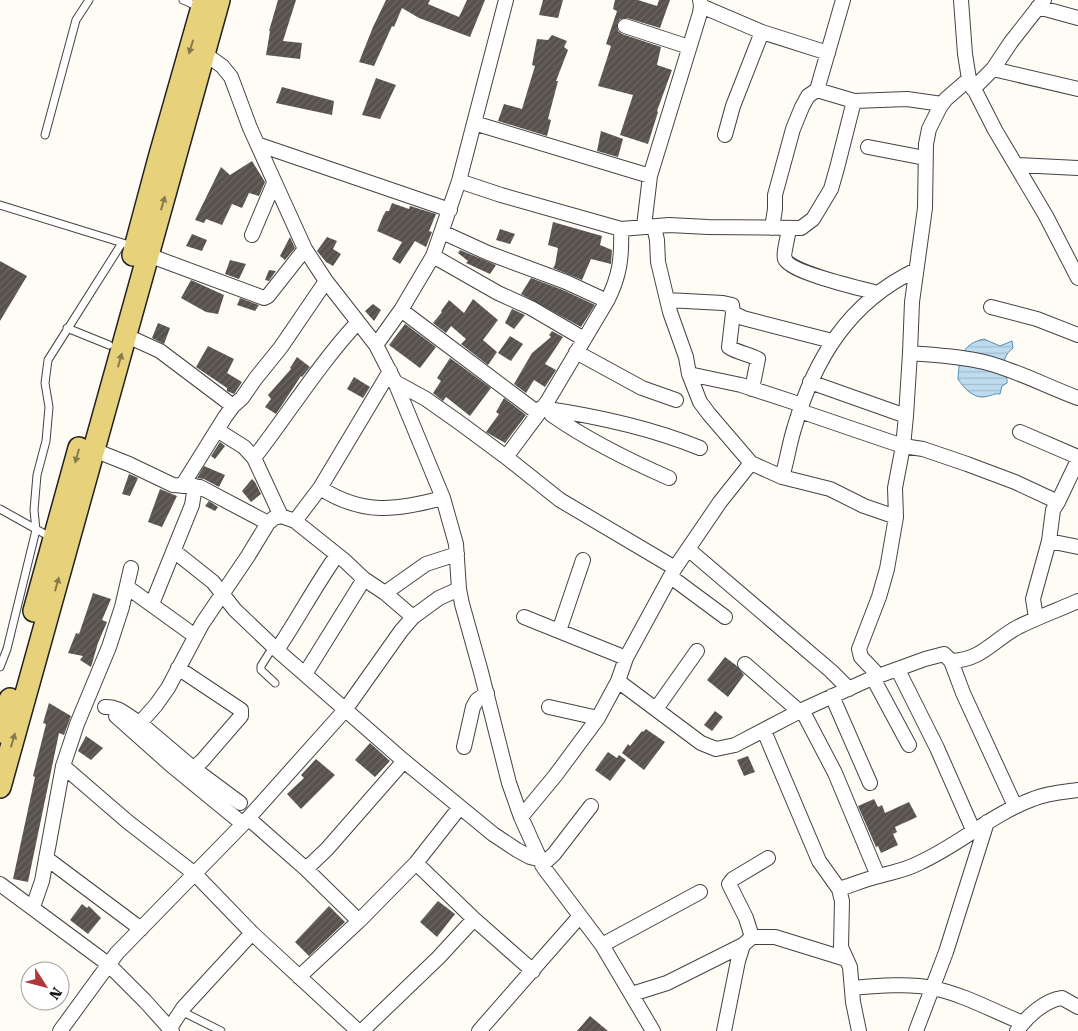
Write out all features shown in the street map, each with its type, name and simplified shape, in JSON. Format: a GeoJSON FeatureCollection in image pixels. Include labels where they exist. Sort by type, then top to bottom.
{"type":"FeatureCollection","features":[{"type":"Feature","properties":{"kind":"main road"},"geometry":{"type":"LineString","coordinates":[[135,248],[205,54],[202,2]]}},
{"type":"Feature","properties":{"kind":"main road"},"geometry":{"type":"LineString","coordinates":[[0,787],[94,450],[118,340],[135,248],[202,2]]}},
{"type":"Feature","properties":{"kind":"main road"},"geometry":{"type":"LineString","coordinates":[[0,732],[41,582],[45,534],[118,340]]}},
{"type":"Feature","properties":{"kind":"street"},"geometry":{"type":"LineString","coordinates":[[376,345],[401,310],[433,256],[459,181],[506,0]]}},
{"type":"Feature","properties":{"kind":"street"},"geometry":{"type":"LineString","coordinates":[[772,228],[776,209],[775,195],[793,129],[808,96],[817,90],[843,0]]}},
{"type":"Feature","properties":{"kind":"street"},"geometry":{"type":"LineString","coordinates":[[962,0],[965,54],[971,84],[995,130],[1072,253],[1078,278]]}},
{"type":"Feature","properties":{"kind":"street"},"geometry":{"type":"LineString","coordinates":[[828,53],[762,32],[701,3],[650,176],[649,226],[657,240],[658,262],[667,300],[686,357],[689,374],[700,402],[751,463],[782,478],[830,489],[864,506],[896,517]]}},
{"type":"Feature","properties":{"kind":"street"},"geometry":{"type":"LineString","coordinates":[[909,745],[876,677],[861,657],[859,649],[879,597],[896,517],[896,478],[903,446],[906,416],[912,302],[926,208],[925,158],[929,129],[942,104],[993,69],[1011,42],[1041,4],[1078,18]]}},
{"type":"Feature","properties":{"kind":"street"},"geometry":{"type":"LineString","coordinates":[[625,26],[689,47]]}},
{"type":"Feature","properties":{"kind":"street"},"geometry":{"type":"LineString","coordinates":[[725,135],[733,106],[762,32]]}},
{"type":"Feature","properties":{"kind":"street"},"geometry":{"type":"LineString","coordinates":[[205,54],[222,66],[231,77],[250,128],[305,249],[326,281],[376,345],[393,376],[444,498],[454,534],[459,589],[509,783],[521,817],[540,862],[602,945],[653,1031]]}},
{"type":"Feature","properties":{"kind":"street"},"geometry":{"type":"LineString","coordinates":[[993,69],[1078,89]]}},
{"type":"Feature","properties":{"kind":"street"},"geometry":{"type":"LineString","coordinates":[[817,90],[854,101],[907,99],[942,104]]}},
{"type":"Feature","properties":{"kind":"street"},"geometry":{"type":"LineString","coordinates":[[459,181],[501,196],[621,229],[670,225],[801,228],[813,219],[830,188],[838,168],[854,101]]}},
{"type":"Feature","properties":{"kind":"street"},"geometry":{"type":"LineString","coordinates":[[474,123],[650,176]]}},
{"type":"Feature","properties":{"kind":"street"},"geometry":{"type":"LineString","coordinates":[[258,144],[450,210]]}},
{"type":"Feature","properties":{"kind":"street"},"geometry":{"type":"LineString","coordinates":[[868,147],[925,158]]}},
{"type":"Feature","properties":{"kind":"street"},"geometry":{"type":"LineString","coordinates":[[1018,165],[1078,168]]}},
{"type":"Feature","properties":{"kind":"street"},"geometry":{"type":"LineString","coordinates":[[252,235],[274,183]]}},
{"type":"Feature","properties":{"kind":"street"},"geometry":{"type":"LineString","coordinates":[[506,457],[542,410],[607,301],[620,268],[621,229]]}},
{"type":"Feature","properties":{"kind":"street"},"geometry":{"type":"LineString","coordinates":[[789,229],[784,256],[787,263],[800,270],[832,281],[878,293]]}},
{"type":"Feature","properties":{"kind":"street"},"geometry":{"type":"LineString","coordinates":[[442,232],[607,301]]}},
{"type":"Feature","properties":{"kind":"street"},"geometry":{"type":"LineString","coordinates":[[135,248],[265,298],[305,249]]}},
{"type":"Feature","properties":{"kind":"street"},"geometry":{"type":"LineString","coordinates":[[433,256],[498,293],[531,308],[584,339]]}},
{"type":"Feature","properties":{"kind":"street"},"geometry":{"type":"LineString","coordinates":[[782,478],[793,430],[810,382],[832,341],[859,308],[900,278],[916,270]]}},
{"type":"Feature","properties":{"kind":"street"},"geometry":{"type":"LineString","coordinates":[[152,604],[192,505],[188,486],[217,430],[233,406],[242,398],[281,348],[326,281]]}},
{"type":"Feature","properties":{"kind":"street"},"geometry":{"type":"LineString","coordinates":[[667,300],[732,305],[733,313],[729,347],[758,359],[752,389]]}},
{"type":"Feature","properties":{"kind":"street"},"geometry":{"type":"LineString","coordinates":[[991,307],[1078,335]]}},
{"type":"Feature","properties":{"kind":"street"},"geometry":{"type":"LineString","coordinates":[[401,310],[542,410],[596,443],[634,463],[669,478]]}},
{"type":"Feature","properties":{"kind":"street"},"geometry":{"type":"LineString","coordinates":[[733,313],[743,318],[785,330],[832,341]]}},
{"type":"Feature","properties":{"kind":"street"},"geometry":{"type":"LineString","coordinates":[[254,458],[300,398],[321,366],[358,322]]}},
{"type":"Feature","properties":{"kind":"street"},"geometry":{"type":"LineString","coordinates":[[118,340],[160,351],[233,406]]}},
{"type":"Feature","properties":{"kind":"street"},"geometry":{"type":"LineString","coordinates":[[576,352],[642,388],[676,400]]}},
{"type":"Feature","properties":{"kind":"street"},"geometry":{"type":"LineString","coordinates":[[910,353],[955,356],[984,362],[1013,371],[1078,398]]}},
{"type":"Feature","properties":{"kind":"street"},"geometry":{"type":"LineString","coordinates":[[689,374],[752,389],[903,446],[924,449],[967,464],[1015,482],[1058,502]]}},
{"type":"Feature","properties":{"kind":"street"},"geometry":{"type":"LineString","coordinates":[[393,376],[506,457],[560,500],[673,573],[725,618]]}},
{"type":"Feature","properties":{"kind":"street"},"geometry":{"type":"LineString","coordinates":[[295,521],[320,488],[393,376]]}},
{"type":"Feature","properties":{"kind":"street"},"geometry":{"type":"LineString","coordinates":[[810,382],[906,416]]}},
{"type":"Feature","properties":{"kind":"street"},"geometry":{"type":"LineString","coordinates":[[542,410],[640,427],[700,448]]}},
{"type":"Feature","properties":{"kind":"street"},"geometry":{"type":"LineString","coordinates":[[217,430],[244,447],[254,458],[281,516]]}},
{"type":"Feature","properties":{"kind":"street"},"geometry":{"type":"LineString","coordinates":[[1020,432],[1078,459],[1053,510],[1049,541],[1033,599],[1036,618]]}},
{"type":"Feature","properties":{"kind":"street"},"geometry":{"type":"LineString","coordinates":[[94,450],[129,464],[162,482],[210,492],[268,523]]}},
{"type":"Feature","properties":{"kind":"street"},"geometry":{"type":"LineString","coordinates":[[521,817],[555,776],[598,718],[618,681],[626,658],[673,573],[720,502],[751,463]]}},
{"type":"Feature","properties":{"kind":"street"},"geometry":{"type":"LineString","coordinates":[[320,488],[332,496],[371,508],[404,508],[444,498]]}},
{"type":"Feature","properties":{"kind":"street"},"geometry":{"type":"LineString","coordinates":[[140,723],[156,705],[195,636],[268,523],[274,518],[281,516],[295,521],[364,579],[414,617]]}},
{"type":"Feature","properties":{"kind":"street"},"geometry":{"type":"LineString","coordinates":[[1049,541],[1078,547]]}},
{"type":"Feature","properties":{"kind":"street"},"geometry":{"type":"LineString","coordinates":[[688,549],[831,671],[849,689]]}},
{"type":"Feature","properties":{"kind":"street"},"geometry":{"type":"LineString","coordinates":[[174,551],[207,577],[235,610],[275,648],[404,761],[493,834],[540,862]]}},
{"type":"Feature","properties":{"kind":"street"},"geometry":{"type":"LineString","coordinates":[[385,594],[426,564],[457,554]]}},
{"type":"Feature","properties":{"kind":"street"},"geometry":{"type":"LineString","coordinates":[[275,648],[337,555]]}},
{"type":"Feature","properties":{"kind":"street"},"geometry":{"type":"LineString","coordinates":[[559,631],[583,560]]}},
{"type":"Feature","properties":{"kind":"street"},"geometry":{"type":"LineString","coordinates":[[33,907],[42,881],[63,766],[109,647],[122,607],[131,568]]}},
{"type":"Feature","properties":{"kind":"street"},"geometry":{"type":"LineString","coordinates":[[306,674],[364,579]]}},
{"type":"Feature","properties":{"kind":"street"},"geometry":{"type":"LineString","coordinates":[[127,587],[195,636]]}},
{"type":"Feature","properties":{"kind":"street"},"geometry":{"type":"LineString","coordinates":[[60,1031],[108,964],[246,821],[345,710],[401,631],[414,617],[439,598],[459,589]]}},
{"type":"Feature","properties":{"kind":"street"},"geometry":{"type":"LineString","coordinates":[[951,660],[964,660],[975,657],[999,638],[1036,618],[1078,601]]}},
{"type":"Feature","properties":{"kind":"street"},"geometry":{"type":"LineString","coordinates":[[524,617],[626,658]]}},
{"type":"Feature","properties":{"kind":"street"},"geometry":{"type":"LineString","coordinates":[[656,709],[697,651]]}},
{"type":"Feature","properties":{"kind":"street"},"geometry":{"type":"LineString","coordinates":[[618,681],[686,734],[701,743],[716,748],[735,745],[832,696],[876,677],[944,654],[951,660],[963,693],[1015,806]]}},
{"type":"Feature","properties":{"kind":"street"},"geometry":{"type":"LineString","coordinates":[[745,664],[801,711],[835,773],[878,876]]}},
{"type":"Feature","properties":{"kind":"street"},"geometry":{"type":"LineString","coordinates":[[178,668],[241,710],[241,716],[202,761],[193,768]]}},
{"type":"Feature","properties":{"kind":"street"},"geometry":{"type":"LineString","coordinates":[[898,670],[937,748],[974,832]]}},
{"type":"Feature","properties":{"kind":"street"},"geometry":{"type":"LineString","coordinates":[[90,693],[171,765],[306,869],[359,921]]}},
{"type":"Feature","properties":{"kind":"street"},"geometry":{"type":"LineString","coordinates":[[464,747],[473,707],[477,700],[487,693]]}},
{"type":"Feature","properties":{"kind":"street"},"geometry":{"type":"LineString","coordinates":[[832,696],[870,783]]}},
{"type":"Feature","properties":{"kind":"street"},"geometry":{"type":"LineString","coordinates":[[105,707],[118,708],[140,723],[193,768],[240,802]]}},
{"type":"Feature","properties":{"kind":"street"},"geometry":{"type":"LineString","coordinates":[[549,707],[598,718]]}},
{"type":"Feature","properties":{"kind":"street"},"geometry":{"type":"LineString","coordinates":[[764,731],[819,861],[839,889],[842,901],[841,947],[850,967],[859,1031]]}},
{"type":"Feature","properties":{"kind":"street"},"geometry":{"type":"LineString","coordinates":[[306,869],[404,761]]}},
{"type":"Feature","properties":{"kind":"street"},"geometry":{"type":"LineString","coordinates":[[63,766],[128,822],[195,874],[252,933],[360,1031],[439,957],[474,919]]}},
{"type":"Feature","properties":{"kind":"street"},"geometry":{"type":"LineString","coordinates":[[839,889],[878,876],[904,870],[921,863],[974,832],[987,822],[1015,806],[1034,798],[1078,790]]}},
{"type":"Feature","properties":{"kind":"street"},"geometry":{"type":"LineString","coordinates":[[540,862],[554,854],[591,806]]}},
{"type":"Feature","properties":{"kind":"street"},"geometry":{"type":"LineString","coordinates":[[299,977],[359,921],[416,863],[460,807]]}},
{"type":"Feature","properties":{"kind":"street"},"geometry":{"type":"LineString","coordinates":[[916,1031],[946,952],[987,822]]}},
{"type":"Feature","properties":{"kind":"street"},"geometry":{"type":"LineString","coordinates":[[46,858],[141,929]]}},
{"type":"Feature","properties":{"kind":"street"},"geometry":{"type":"LineString","coordinates":[[724,1031],[738,961],[747,941],[746,918],[729,884],[733,879],[768,858]]}},
{"type":"Feature","properties":{"kind":"street"},"geometry":{"type":"LineString","coordinates":[[416,863],[474,919],[533,971]]}},
{"type":"Feature","properties":{"kind":"street"},"geometry":{"type":"LineString","coordinates":[[0,884],[108,964],[171,1029],[181,1011],[252,933]]}},
{"type":"Feature","properties":{"kind":"street"},"geometry":{"type":"LineString","coordinates":[[602,945],[700,892]]}},
{"type":"Feature","properties":{"kind":"street"},"geometry":{"type":"LineString","coordinates":[[480,1031],[580,916]]}},
{"type":"Feature","properties":{"kind":"street"},"geometry":{"type":"LineString","coordinates":[[632,994],[667,983],[747,941],[774,937],[846,959]]}},
{"type":"Feature","properties":{"kind":"street"},"geometry":{"type":"LineString","coordinates":[[852,988],[885,986],[932,988],[977,1002],[1020,1027],[1040,1008],[1059,998],[1065,999],[1078,1008]]}},
{"type":"Feature","properties":{"kind":"lane"},"geometry":{"type":"LineString","coordinates":[[45,135],[76,20],[89,0]]}},
{"type":"Feature","properties":{"kind":"lane"},"geometry":{"type":"LineString","coordinates":[[0,205],[135,248],[67,328],[48,360],[45,383],[50,407],[46,441],[37,475],[34,510],[45,534],[0,667]]}},
{"type":"Feature","properties":{"kind":"lane"},"geometry":{"type":"LineString","coordinates":[[67,328],[118,340]]}},
{"type":"Feature","properties":{"kind":"lane"},"geometry":{"type":"LineString","coordinates":[[0,509],[45,534]]}},
{"type":"Feature","properties":{"kind":"lane"},"geometry":{"type":"LineString","coordinates":[[275,648],[260,670],[276,683]]}},
{"type":"Feature","properties":{"kind":"lane"},"geometry":{"type":"LineString","coordinates":[[181,1011],[221,1031]]}},
{"type":"Feature","properties":{"kind":"water"},"geometry":{"type":"Polygon","coordinates":[[[984,339],[1000,346],[1012,341],[1013,348],[1005,357],[1004,366],[1007,383],[1002,386],[1000,394],[980,397],[969,392],[963,386],[958,379],[958,372],[963,353],[966,349],[976,341],[984,339]]]}},
{"type":"Feature","properties":{"kind":"building"},"geometry":{"type":"Polygon","coordinates":[[[278,0],[296,0],[283,41],[302,43],[300,59],[266,55],[269,31],[278,0]]]}},
{"type":"Feature","properties":{"kind":"building"},"geometry":{"type":"Polygon","coordinates":[[[386,0],[430,0],[428,4],[459,17],[467,0],[485,0],[470,37],[419,18],[402,8],[374,66],[359,62],[386,0]]]}},
{"type":"Feature","properties":{"kind":"building"},"geometry":{"type":"Polygon","coordinates":[[[543,0],[563,0],[558,18],[539,15],[543,0]]]}},
{"type":"Feature","properties":{"kind":"building"},"geometry":{"type":"Polygon","coordinates":[[[615,0],[638,0],[657,6],[659,0],[670,0],[660,28],[627,18],[620,19],[617,24],[618,31],[622,34],[661,47],[657,65],[672,70],[657,111],[648,144],[620,135],[633,95],[598,86],[611,46],[606,44],[617,11],[613,9],[615,0]]]}},
{"type":"Feature","properties":{"kind":"building"},"geometry":{"type":"Polygon","coordinates":[[[552,35],[567,41],[564,47],[568,50],[556,81],[558,81],[548,119],[551,120],[547,136],[498,121],[504,104],[522,109],[535,66],[532,65],[537,39],[548,40],[552,35]]]}},
{"type":"Feature","properties":{"kind":"building"},"geometry":{"type":"Polygon","coordinates":[[[376,78],[396,85],[380,119],[362,115],[376,78]]]}},
{"type":"Feature","properties":{"kind":"building"},"geometry":{"type":"Polygon","coordinates":[[[282,87],[334,101],[332,115],[276,103],[282,87]]]}},
{"type":"Feature","properties":{"kind":"building"},"geometry":{"type":"Polygon","coordinates":[[[601,131],[623,139],[618,157],[597,151],[601,131]]]}},
{"type":"Feature","properties":{"kind":"building"},"geometry":{"type":"Polygon","coordinates":[[[252,161],[265,182],[259,196],[249,193],[242,208],[232,204],[222,225],[206,219],[204,223],[195,220],[221,167],[230,175],[252,161]]]}},
{"type":"Feature","properties":{"kind":"building"},"geometry":{"type":"Polygon","coordinates":[[[392,203],[409,209],[410,206],[436,214],[429,231],[432,232],[426,247],[415,241],[400,264],[392,259],[402,242],[377,231],[383,216],[386,211],[389,211],[392,203]]]}},
{"type":"Feature","properties":{"kind":"building"},"geometry":{"type":"Polygon","coordinates":[[[553,222],[602,236],[600,245],[612,250],[611,264],[591,259],[582,280],[553,268],[558,248],[548,245],[553,222]]]}},
{"type":"Feature","properties":{"kind":"building"},"geometry":{"type":"Polygon","coordinates":[[[500,229],[515,234],[510,244],[496,240],[500,229]]]}},
{"type":"Feature","properties":{"kind":"building"},"geometry":{"type":"Polygon","coordinates":[[[192,234],[207,240],[202,251],[186,246],[192,234]]]}},
{"type":"Feature","properties":{"kind":"building"},"geometry":{"type":"Polygon","coordinates":[[[290,237],[295,248],[285,260],[280,256],[290,237]]]}},
{"type":"Feature","properties":{"kind":"building"},"geometry":{"type":"Polygon","coordinates":[[[327,237],[337,241],[333,249],[341,254],[333,266],[326,262],[317,251],[327,237]]]}},
{"type":"Feature","properties":{"kind":"building"},"geometry":{"type":"Polygon","coordinates":[[[460,250],[496,265],[490,274],[466,263],[468,261],[458,253],[460,250]]]}},
{"type":"Feature","properties":{"kind":"building"},"geometry":{"type":"Polygon","coordinates":[[[230,260],[246,264],[239,279],[225,274],[230,260]]]}},
{"type":"Feature","properties":{"kind":"building"},"geometry":{"type":"Polygon","coordinates":[[[0,261],[27,276],[0,321],[0,261]]]}},
{"type":"Feature","properties":{"kind":"building"},"geometry":{"type":"Polygon","coordinates":[[[269,270],[276,271],[269,281],[265,280],[269,270]]]}},
{"type":"Feature","properties":{"kind":"building"},"geometry":{"type":"Polygon","coordinates":[[[531,278],[595,305],[581,327],[521,294],[531,278]]]}},
{"type":"Feature","properties":{"kind":"building"},"geometry":{"type":"Polygon","coordinates":[[[191,280],[224,295],[218,314],[206,312],[181,298],[191,280]]]}},
{"type":"Feature","properties":{"kind":"building"},"geometry":{"type":"Polygon","coordinates":[[[240,298],[259,305],[255,311],[237,305],[240,298]]]}},
{"type":"Feature","properties":{"kind":"building"},"geometry":{"type":"Polygon","coordinates":[[[473,299],[498,320],[483,340],[497,352],[488,365],[461,344],[466,339],[451,326],[446,333],[433,323],[449,300],[464,313],[473,299]]]}},
{"type":"Feature","properties":{"kind":"building"},"geometry":{"type":"Polygon","coordinates":[[[373,304],[381,310],[374,321],[365,311],[373,304]]]}},
{"type":"Feature","properties":{"kind":"building"},"geometry":{"type":"Polygon","coordinates":[[[512,309],[525,315],[514,329],[505,323],[512,309]]]}},
{"type":"Feature","properties":{"kind":"building"},"geometry":{"type":"Polygon","coordinates":[[[158,323],[170,328],[164,344],[152,338],[158,323]]]}},
{"type":"Feature","properties":{"kind":"building"},"geometry":{"type":"Polygon","coordinates":[[[405,324],[436,347],[420,368],[389,345],[405,324]]]}},
{"type":"Feature","properties":{"kind":"building"},"geometry":{"type":"Polygon","coordinates":[[[552,331],[563,337],[545,364],[556,370],[545,387],[534,380],[526,393],[514,384],[532,353],[551,337],[549,335],[552,331]]]}},
{"type":"Feature","properties":{"kind":"building"},"geometry":{"type":"Polygon","coordinates":[[[510,336],[523,344],[511,361],[498,353],[510,336]]]}},
{"type":"Feature","properties":{"kind":"building"},"geometry":{"type":"Polygon","coordinates":[[[208,346],[234,359],[227,373],[242,382],[234,394],[227,391],[227,388],[196,367],[208,346]]]}},
{"type":"Feature","properties":{"kind":"building"},"geometry":{"type":"Polygon","coordinates":[[[297,357],[310,367],[301,376],[276,414],[265,407],[271,399],[268,395],[291,369],[297,357]]]}},
{"type":"Feature","properties":{"kind":"building"},"geometry":{"type":"Polygon","coordinates":[[[450,358],[491,388],[470,416],[446,397],[443,401],[433,393],[441,381],[437,378],[450,358]]]}},
{"type":"Feature","properties":{"kind":"building"},"geometry":{"type":"Polygon","coordinates":[[[354,377],[370,387],[363,398],[347,389],[354,377]]]}},
{"type":"Feature","properties":{"kind":"building"},"geometry":{"type":"Polygon","coordinates":[[[504,398],[526,415],[505,443],[486,432],[499,414],[496,412],[504,398]]]}},
{"type":"Feature","properties":{"kind":"building"},"geometry":{"type":"Polygon","coordinates":[[[220,442],[225,446],[215,459],[211,456],[220,442]]]}},
{"type":"Feature","properties":{"kind":"building"},"geometry":{"type":"Polygon","coordinates":[[[204,466],[225,475],[219,487],[204,479],[197,478],[204,466]]]}},
{"type":"Feature","properties":{"kind":"building"},"geometry":{"type":"Polygon","coordinates":[[[129,474],[138,478],[130,496],[122,494],[129,474]]]}},
{"type":"Feature","properties":{"kind":"building"},"geometry":{"type":"Polygon","coordinates":[[[252,479],[261,494],[251,502],[242,491],[252,479]]]}},
{"type":"Feature","properties":{"kind":"building"},"geometry":{"type":"Polygon","coordinates":[[[160,489],[177,496],[162,527],[148,522],[160,489]]]}},
{"type":"Feature","properties":{"kind":"building"},"geometry":{"type":"Polygon","coordinates":[[[209,501],[218,507],[215,511],[205,506],[209,501]]]}},
{"type":"Feature","properties":{"kind":"building"},"geometry":{"type":"Polygon","coordinates":[[[93,593],[111,599],[102,620],[107,622],[91,667],[80,660],[83,656],[68,653],[76,633],[79,634],[93,593]]]}},
{"type":"Feature","properties":{"kind":"building"},"geometry":{"type":"Polygon","coordinates":[[[725,657],[737,666],[744,675],[728,697],[707,680],[725,657]]]}},
{"type":"Feature","properties":{"kind":"building"},"geometry":{"type":"Polygon","coordinates":[[[49,703],[71,716],[64,735],[59,733],[28,882],[13,879],[35,777],[33,776],[46,724],[43,723],[49,703]]]}},
{"type":"Feature","properties":{"kind":"building"},"geometry":{"type":"Polygon","coordinates":[[[715,711],[723,717],[712,731],[704,725],[715,711]]]}},
{"type":"Feature","properties":{"kind":"building"},"geometry":{"type":"Polygon","coordinates":[[[646,729],[665,742],[644,770],[622,753],[628,744],[630,746],[642,731],[646,729]]]}},
{"type":"Feature","properties":{"kind":"building"},"geometry":{"type":"Polygon","coordinates":[[[86,736],[103,748],[91,760],[78,751],[86,736]]]}},
{"type":"Feature","properties":{"kind":"building"},"geometry":{"type":"Polygon","coordinates":[[[370,743],[390,761],[375,777],[355,760],[370,743]]]}},
{"type":"Feature","properties":{"kind":"building"},"geometry":{"type":"Polygon","coordinates":[[[608,752],[617,758],[619,755],[626,760],[610,781],[595,770],[608,752]]]}},
{"type":"Feature","properties":{"kind":"building"},"geometry":{"type":"Polygon","coordinates":[[[748,756],[755,772],[744,776],[737,760],[748,756]]]}},
{"type":"Feature","properties":{"kind":"building"},"geometry":{"type":"Polygon","coordinates":[[[316,759],[335,775],[301,809],[287,794],[304,778],[301,775],[316,759]]]}},
{"type":"Feature","properties":{"kind":"building"},"geometry":{"type":"Polygon","coordinates":[[[874,799],[878,807],[882,805],[885,813],[909,802],[917,817],[895,827],[897,832],[893,834],[898,845],[881,853],[878,846],[876,847],[858,806],[874,799]]]}},
{"type":"Feature","properties":{"kind":"building"},"geometry":{"type":"Polygon","coordinates":[[[438,901],[455,914],[437,937],[420,922],[438,901]]]}},
{"type":"Feature","properties":{"kind":"building"},"geometry":{"type":"Polygon","coordinates":[[[82,904],[87,908],[89,906],[101,918],[88,934],[70,920],[82,904]]]}},
{"type":"Feature","properties":{"kind":"building"},"geometry":{"type":"Polygon","coordinates":[[[329,906],[345,922],[309,956],[295,942],[329,906]]]}},
{"type":"Feature","properties":{"kind":"building"},"geometry":{"type":"Polygon","coordinates":[[[590,1016],[608,1031],[577,1031],[590,1016]]]}}]}
